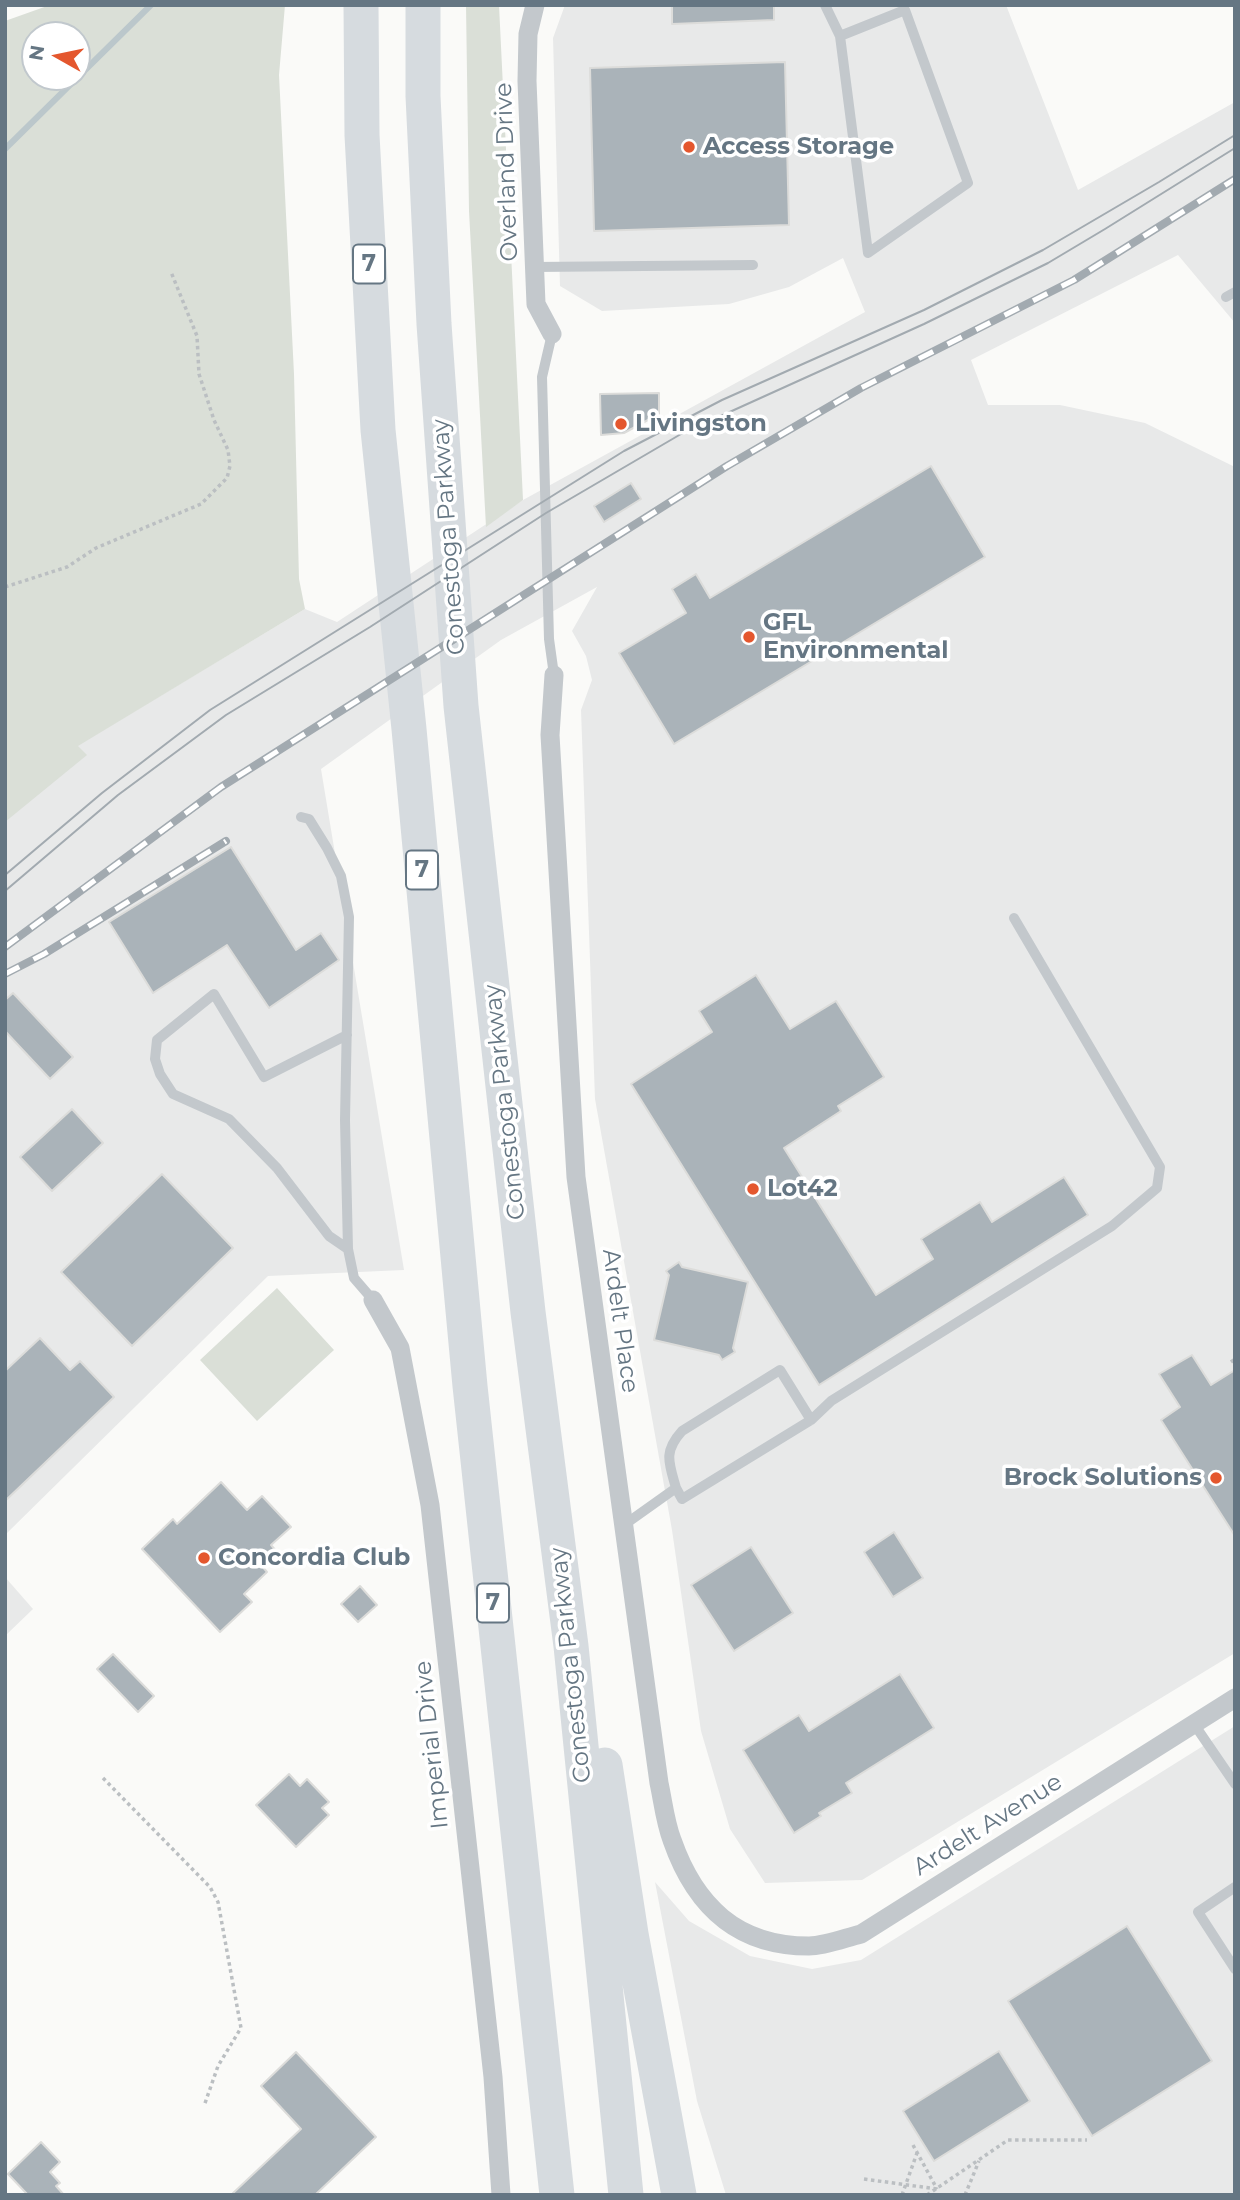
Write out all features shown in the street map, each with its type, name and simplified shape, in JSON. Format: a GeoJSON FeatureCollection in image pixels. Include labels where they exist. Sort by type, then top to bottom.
{"type":"FeatureCollection","features":[{"type":"Feature","properties":{"kind":"highway","name":"7"},"geometry":{"type":"LineString","coordinates":[[361,5],[362,135],[378,430],[409,729],[470,1387],[556,2195]]}},
{"type":"Feature","properties":{"kind":"highway","name":"Conestoga Parkway"},"geometry":{"type":"LineString","coordinates":[[423,5],[423,96],[444,490],[461,706],[528,1312],[571,1646],[626,2195]]}},
{"type":"Feature","properties":{"kind":"highway"},"geometry":{"type":"LineString","coordinates":[[571,1646],[592,1686],[631,1934],[679,2195]]}},
{"type":"Feature","properties":{"kind":"street","name":"Overland Drive"},"geometry":{"type":"LineString","coordinates":[[535,5],[528,34],[527,82],[536,304],[552,334]]}},
{"type":"Feature","properties":{"kind":"street","name":"Ardelt Place"},"geometry":{"type":"LineString","coordinates":[[554,675],[550,735],[576,1177],[659,1783],[671,1839],[699,1895],[730,1926],[753,1937]]}},
{"type":"Feature","properties":{"kind":"street","name":"Imperial Drive"},"geometry":{"type":"LineString","coordinates":[[373,1300],[400,1348],[430,1505],[492,2064],[501,2195]]}},
{"type":"Feature","properties":{"kind":"street","name":"Ardelt Avenue"},"geometry":{"type":"LineString","coordinates":[[753,1937],[811,1947],[860,1934],[1235,1698]]}},
{"type":"Feature","properties":{"kind":"lane"},"geometry":{"type":"LineString","coordinates":[[825,5],[840,36],[868,253],[968,183],[905,10],[840,36]]}},
{"type":"Feature","properties":{"kind":"lane"},"geometry":{"type":"LineString","coordinates":[[535,267],[753,265]]}},
{"type":"Feature","properties":{"kind":"lane"},"geometry":{"type":"LineString","coordinates":[[552,334],[542,377],[549,639],[554,675]]}},
{"type":"Feature","properties":{"kind":"lane"},"geometry":{"type":"LineString","coordinates":[[301,817],[309,819],[341,876],[349,917],[345,1120],[348,1249],[354,1278],[373,1300]]}},
{"type":"Feature","properties":{"kind":"lane"},"geometry":{"type":"LineString","coordinates":[[811,1420],[780,1370],[682,1431],[671,1443],[668,1458],[676,1488],[682,1499],[811,1420],[831,1401],[1112,1226],[1157,1188],[1160,1167],[1014,918]]}},
{"type":"Feature","properties":{"kind":"lane"},"geometry":{"type":"LineString","coordinates":[[347,1035],[264,1077],[214,994],[157,1040],[155,1059],[160,1074],[173,1094],[229,1119],[277,1168],[329,1236],[348,1249]]}},
{"type":"Feature","properties":{"kind":"lane"},"geometry":{"type":"LineString","coordinates":[[623,1525],[676,1488]]}},
{"type":"Feature","properties":{"kind":"lane"},"geometry":{"type":"LineString","coordinates":[[1194,1724],[1235,1784]]}},
{"type":"Feature","properties":{"kind":"lane"},"geometry":{"type":"LineString","coordinates":[[1235,1887],[1198,1912],[1235,1969]]}},
{"type":"Feature","properties":{"kind":"path"},"geometry":{"type":"LineString","coordinates":[[5,587],[67,568],[96,548],[201,504],[227,478],[230,466],[228,450],[214,420],[199,374],[197,336],[171,272]]}},
{"type":"Feature","properties":{"kind":"path"},"geometry":{"type":"LineString","coordinates":[[103,1778],[210,1887],[218,1902],[242,2028],[218,2066],[204,2106]]}},
{"type":"Feature","properties":{"kind":"path"},"geometry":{"type":"LineString","coordinates":[[927,2195],[1008,2140],[1087,2140]]}},
{"type":"Feature","properties":{"kind":"path"},"geometry":{"type":"LineString","coordinates":[[913,2145],[937,2189]]}},
{"type":"Feature","properties":{"kind":"path"},"geometry":{"type":"LineString","coordinates":[[902,2195],[917,2152]]}},
{"type":"Feature","properties":{"kind":"path"},"geometry":{"type":"LineString","coordinates":[[965,2195],[980,2160]]}},
{"type":"Feature","properties":{"kind":"path"},"geometry":{"type":"LineString","coordinates":[[864,2179],[937,2189]]}},
{"type":"Feature","properties":{"kind":"shaded area"},"geometry":{"type":"Polygon","coordinates":[[[50,5],[285,5],[279,75],[294,374],[299,579],[305,609],[78,746],[87,755],[5,822],[5,21],[50,5]]]}},
{"type":"Feature","properties":{"kind":"shaded area"},"geometry":{"type":"Polygon","coordinates":[[[466,5],[499,5],[523,500],[486,527],[469,211],[466,5]]]}},
{"type":"Feature","properties":{"kind":"shaded area"},"geometry":{"type":"Polygon","coordinates":[[[565,5],[1006,5],[1078,190],[1235,102],[1235,323],[1178,255],[971,360],[988,405],[1060,405],[1145,423],[1235,467],[1235,1653],[862,1880],[765,1883],[730,1829],[701,1731],[672,1530],[595,1099],[581,710],[592,680],[586,656],[572,631],[597,587],[501,640],[321,769],[404,1270],[268,1276],[5,1535],[5,789],[305,609],[337,622],[523,500],[865,312],[843,258],[789,287],[729,304],[602,311],[560,286],[553,38],[565,5]]]}},
{"type":"Feature","properties":{"kind":"shaded area"},"geometry":{"type":"Polygon","coordinates":[[[277,1288],[334,1350],[257,1421],[200,1360],[277,1288]]]}},
{"type":"Feature","properties":{"kind":"shaded area"},"geometry":{"type":"Polygon","coordinates":[[[5,1577],[33,1609],[5,1636],[5,1577]]]}},
{"type":"Feature","properties":{"kind":"shaded area"},"geometry":{"type":"Polygon","coordinates":[[[1235,1726],[1235,2195],[726,2195],[697,2101],[655,1882],[689,1921],[750,1956],[812,1969],[861,1960],[1235,1726]]]}},
{"type":"Feature","properties":{"kind":"building"},"geometry":{"type":"Polygon","coordinates":[[[672,5],[774,5],[774,20],[672,24],[672,5]]]}},
{"type":"Feature","properties":{"kind":"building","name":"Access Storage"},"geometry":{"type":"Polygon","coordinates":[[[785,62],[789,225],[594,231],[590,68],[785,62]]]}},
{"type":"Feature","properties":{"kind":"building","name":"Livingston"},"geometry":{"type":"Polygon","coordinates":[[[659,393],[659,414],[624,433],[601,435],[600,394],[659,393]]]}},
{"type":"Feature","properties":{"kind":"building","name":"GFL Environmental"},"geometry":{"type":"Polygon","coordinates":[[[931,466],[985,557],[674,744],[619,653],[686,613],[672,589],[696,574],[710,598],[931,466]]]}},
{"type":"Feature","properties":{"kind":"building"},"geometry":{"type":"Polygon","coordinates":[[[631,483],[641,499],[604,522],[594,506],[631,483]]]}},
{"type":"Feature","properties":{"kind":"building"},"geometry":{"type":"Polygon","coordinates":[[[231,847],[296,950],[321,933],[339,960],[269,1008],[227,945],[153,993],[109,922],[231,847]]]}},
{"type":"Feature","properties":{"kind":"building","name":"Lot42"},"geometry":{"type":"Polygon","coordinates":[[[756,975],[790,1029],[836,1001],[884,1077],[838,1106],[841,1111],[784,1148],[876,1295],[933,1259],[921,1239],[980,1202],[992,1222],[1064,1177],[1088,1215],[819,1385],[631,1084],[712,1032],[699,1011],[756,975]]]}},
{"type":"Feature","properties":{"kind":"building"},"geometry":{"type":"Polygon","coordinates":[[[13,993],[73,1057],[50,1079],[5,1031],[5,1000],[13,993]]]}},
{"type":"Feature","properties":{"kind":"building"},"geometry":{"type":"Polygon","coordinates":[[[72,1109],[103,1143],[52,1191],[20,1157],[72,1109]]]}},
{"type":"Feature","properties":{"kind":"building"},"geometry":{"type":"Polygon","coordinates":[[[162,1174],[233,1248],[132,1346],[61,1272],[162,1174]]]}},
{"type":"Feature","properties":{"kind":"building"},"geometry":{"type":"Polygon","coordinates":[[[679,1262],[682,1267],[748,1282],[733,1348],[735,1352],[722,1360],[719,1355],[654,1340],[669,1275],[666,1271],[679,1262]]]}},
{"type":"Feature","properties":{"kind":"building"},"geometry":{"type":"Polygon","coordinates":[[[40,1338],[70,1370],[80,1361],[114,1397],[5,1501],[5,1371],[40,1338]]]}},
{"type":"Feature","properties":{"kind":"building","name":"Brock Solutions"},"geometry":{"type":"Polygon","coordinates":[[[1192,1355],[1211,1385],[1235,1370],[1235,1536],[1161,1420],[1180,1407],[1159,1374],[1192,1355]]]}},
{"type":"Feature","properties":{"kind":"building","name":"Concordia Club"},"geometry":{"type":"Polygon","coordinates":[[[221,1482],[247,1510],[262,1496],[291,1527],[271,1545],[277,1552],[262,1566],[267,1572],[244,1594],[252,1602],[220,1632],[142,1549],[173,1519],[177,1524],[221,1482]]]}},
{"type":"Feature","properties":{"kind":"building"},"geometry":{"type":"Polygon","coordinates":[[[894,1532],[923,1578],[893,1597],[864,1552],[894,1532]]]}},
{"type":"Feature","properties":{"kind":"building"},"geometry":{"type":"Polygon","coordinates":[[[751,1547],[793,1613],[734,1651],[691,1585],[751,1547]]]}},
{"type":"Feature","properties":{"kind":"building"},"geometry":{"type":"Polygon","coordinates":[[[360,1586],[377,1605],[358,1622],[341,1604],[360,1586]]]}},
{"type":"Feature","properties":{"kind":"building"},"geometry":{"type":"Polygon","coordinates":[[[113,1654],[154,1696],[138,1712],[97,1669],[113,1654]]]}},
{"type":"Feature","properties":{"kind":"building"},"geometry":{"type":"Polygon","coordinates":[[[900,1674],[934,1728],[846,1783],[852,1793],[819,1813],[821,1816],[794,1833],[743,1750],[799,1715],[809,1731],[900,1674]]]}},
{"type":"Feature","properties":{"kind":"building"},"geometry":{"type":"Polygon","coordinates":[[[289,1774],[300,1786],[307,1779],[329,1802],[322,1808],[329,1815],[296,1847],[256,1805],[289,1774]]]}},
{"type":"Feature","properties":{"kind":"building"},"geometry":{"type":"Polygon","coordinates":[[[1127,1926],[1212,2061],[1092,2136],[1008,2001],[1127,1926]]]}},
{"type":"Feature","properties":{"kind":"building"},"geometry":{"type":"Polygon","coordinates":[[[999,2051],[1030,2101],[934,2161],[903,2111],[999,2051]]]}},
{"type":"Feature","properties":{"kind":"building"},"geometry":{"type":"Polygon","coordinates":[[[296,2052],[376,2137],[315,2195],[231,2195],[301,2129],[261,2086],[296,2052]]]}},
{"type":"Feature","properties":{"kind":"building"},"geometry":{"type":"Polygon","coordinates":[[[41,2142],[60,2162],[50,2172],[60,2183],[56,2186],[64,2195],[28,2195],[8,2174],[41,2142]]]}},
{"type":"Feature","properties":{"kind":"waterway"},"geometry":{"type":"LineString","coordinates":[[5,149],[151,5]]}},
{"type":"Feature","properties":{"kind":"tram line"},"geometry":{"type":"LineString","coordinates":[[5,875],[102,793],[210,710],[624,451],[722,400],[924,310],[1043,250],[1235,135]]}},
{"type":"Feature","properties":{"kind":"tram line"},"geometry":{"type":"LineString","coordinates":[[5,891],[118,795],[226,715],[370,627],[546,513],[681,434],[924,324],[1048,263],[1235,148]]}},
{"type":"Feature","properties":{"kind":"railway"},"geometry":{"type":"LineString","coordinates":[[5,947],[221,787],[727,466],[861,388],[1074,280],[1235,179]]}},
{"type":"Feature","properties":{"kind":"railway"},"geometry":{"type":"LineString","coordinates":[[5,974],[44,954],[226,841]]}},
{"type":"Feature","properties":{"kind":"place","name":"Access Storage"},"geometry":{"type":"Point","coordinates":[689,147]}},
{"type":"Feature","properties":{"kind":"place","name":"Livingston"},"geometry":{"type":"Point","coordinates":[621,424]}},
{"type":"Feature","properties":{"kind":"place","name":"GFL Environmental"},"geometry":{"type":"Point","coordinates":[749,637]}},
{"type":"Feature","properties":{"kind":"place","name":"Lot42"},"geometry":{"type":"Point","coordinates":[753,1189]}},
{"type":"Feature","properties":{"kind":"place","name":"Brock Solutions"},"geometry":{"type":"Point","coordinates":[1216,1478]}},
{"type":"Feature","properties":{"kind":"place","name":"Concordia Club"},"geometry":{"type":"Point","coordinates":[204,1558]}}]}
